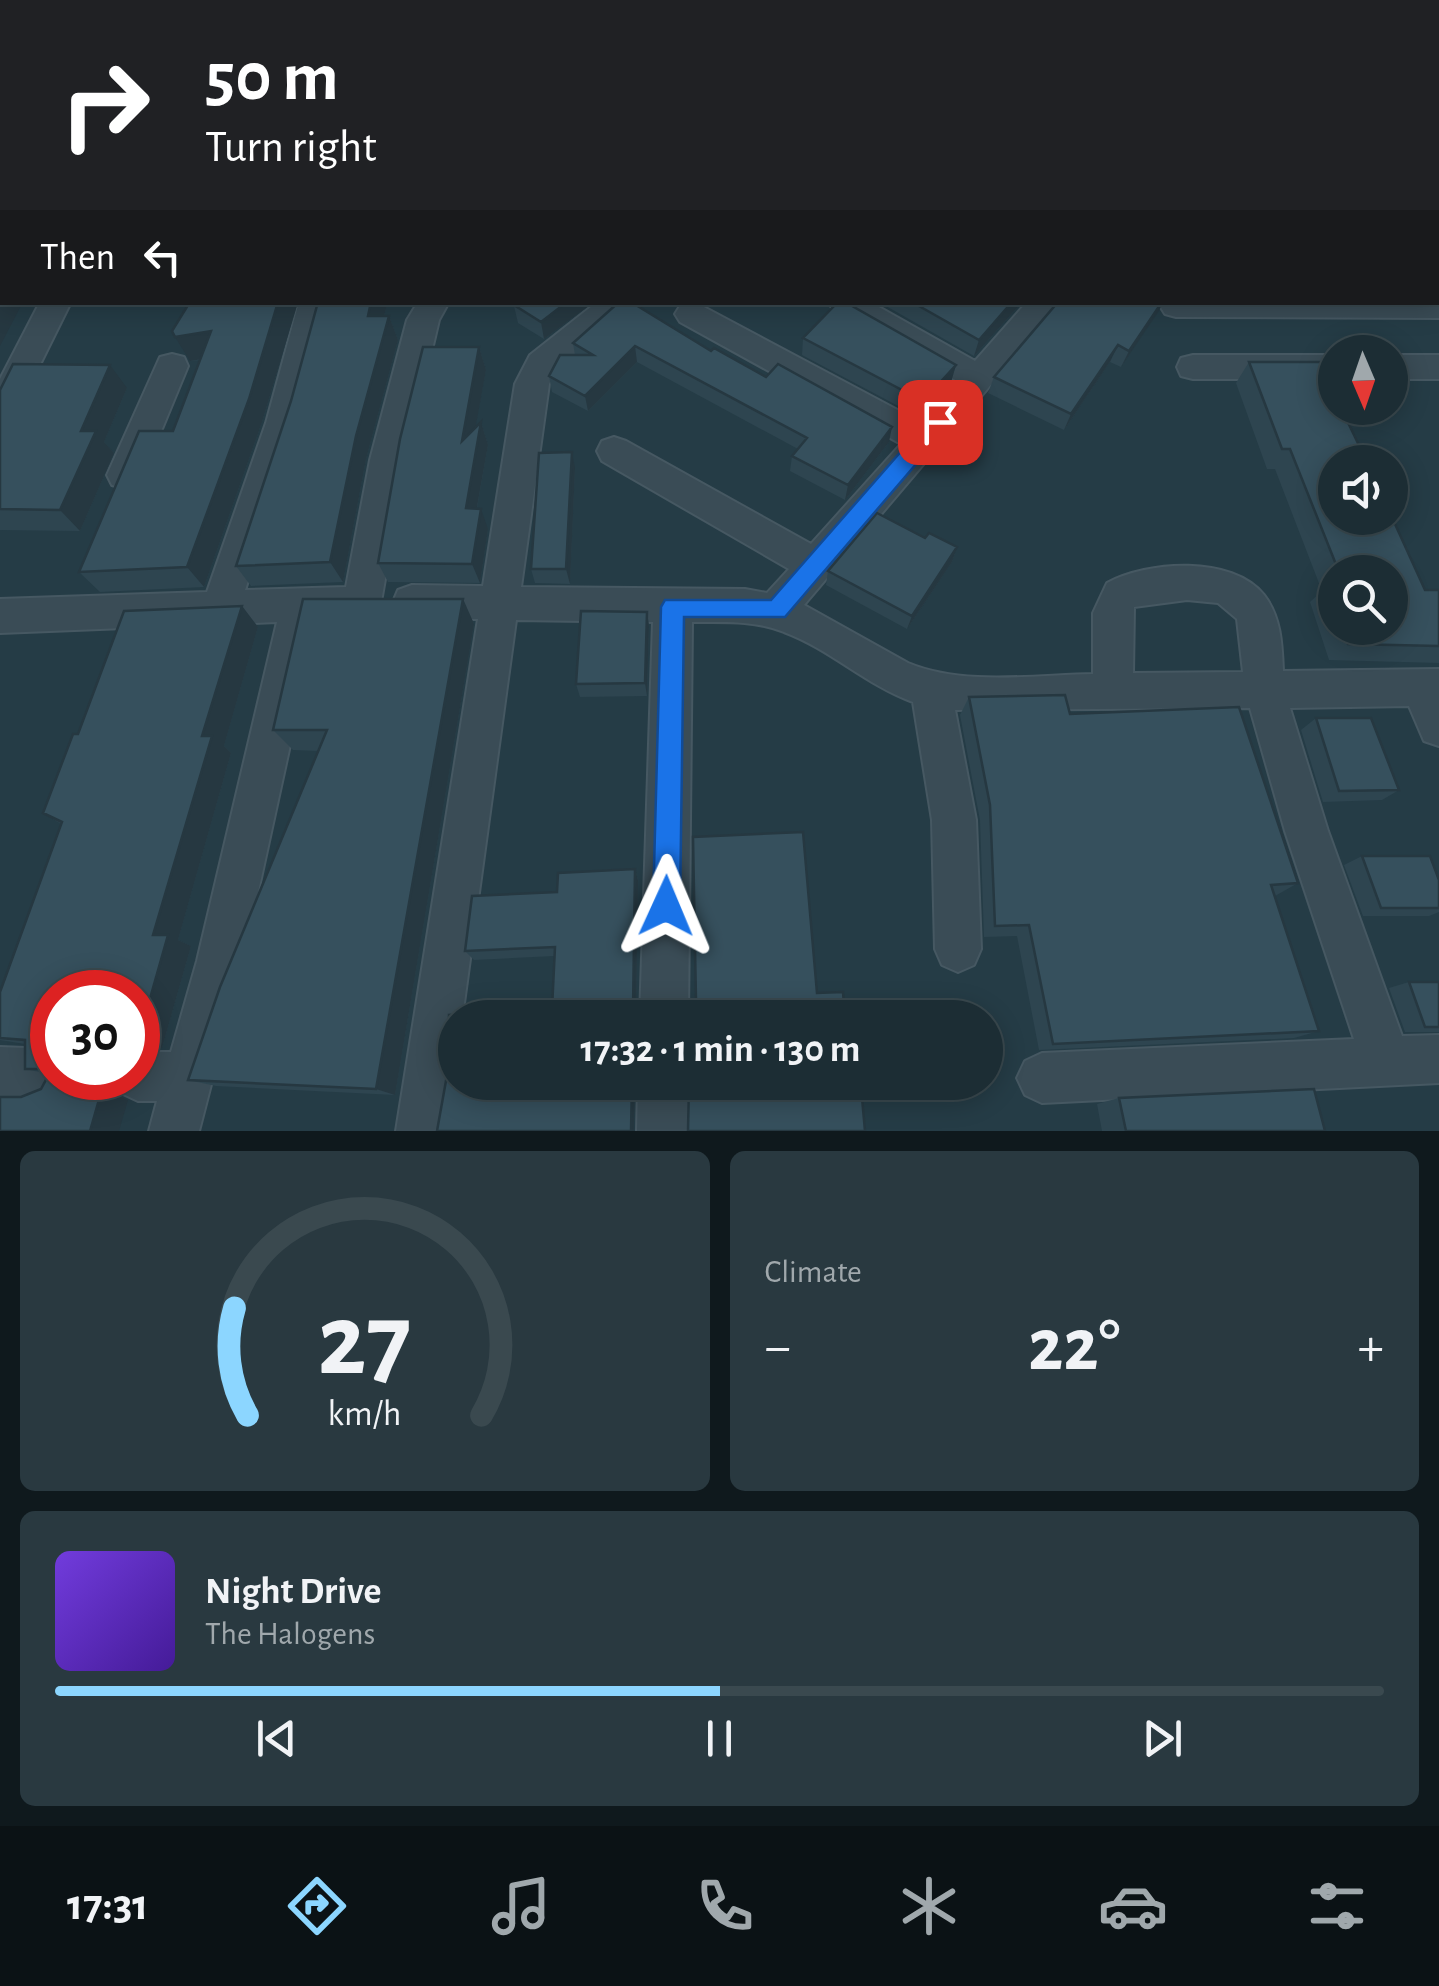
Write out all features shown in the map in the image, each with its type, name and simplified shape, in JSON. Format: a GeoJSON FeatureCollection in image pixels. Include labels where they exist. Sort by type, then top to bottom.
{"type":"FeatureCollection","features":[{"type":"Feature","properties":{"kind":"street"},"geometry":{"type":"LineString","coordinates":[[0,412],[54,305]]}},
{"type":"Feature","properties":{"kind":"street"},"geometry":{"type":"LineString","coordinates":[[221,606],[283,423],[314,305]]}},
{"type":"Feature","properties":{"kind":"street"},"geometry":{"type":"LineString","coordinates":[[362,602],[388,460],[423,320],[432,305]]}},
{"type":"Feature","properties":{"kind":"street"},"geometry":{"type":"LineString","coordinates":[[421,1131],[534,376],[542,364],[615,305]]}},
{"type":"Feature","properties":{"kind":"street"},"geometry":{"type":"LineString","coordinates":[[849,305],[979,378]]}},
{"type":"Feature","properties":{"kind":"street"},"geometry":{"type":"LineString","coordinates":[[1176,306],[1273,305]]}},
{"type":"Feature","properties":{"kind":"street"},"geometry":{"type":"LineString","coordinates":[[1404,305],[1439,306]]}},
{"type":"Feature","properties":{"kind":"street"},"geometry":{"type":"LineString","coordinates":[[776,610],[979,378],[1031,307]]}},
{"type":"Feature","properties":{"kind":"street"},"geometry":{"type":"LineString","coordinates":[[692,314],[924,440]]}},
{"type":"Feature","properties":{"kind":"street"},"geometry":{"type":"LineString","coordinates":[[112,506],[172,366]]}},
{"type":"Feature","properties":{"kind":"street"},"geometry":{"type":"LineString","coordinates":[[1193,366],[1318,366]]}},
{"type":"Feature","properties":{"kind":"street"},"geometry":{"type":"LineString","coordinates":[[1408,366],[1439,366]]}},
{"type":"Feature","properties":{"kind":"street"},"geometry":{"type":"LineString","coordinates":[[614,451],[813,564]]}},
{"type":"Feature","properties":{"kind":"street"},"geometry":{"type":"LineString","coordinates":[[1114,692],[1111,613],[1119,596],[1133,588],[1205,584],[1227,588],[1245,600],[1257,616],[1265,690],[1315,855],[1386,1060]]}},
{"type":"Feature","properties":{"kind":"street"},"geometry":{"type":"LineString","coordinates":[[0,616],[75,594],[221,606],[499,602],[776,610],[807,621],[895,676],[930,690],[979,694],[1430,688],[1439,727]]}},
{"type":"Feature","properties":{"kind":"street"},"geometry":{"type":"LineString","coordinates":[[174,1131],[220,961],[300,604]]}},
{"type":"Feature","properties":{"kind":"street"},"geometry":{"type":"LineString","coordinates":[[664,1000],[673,607]]}},
{"type":"Feature","properties":{"kind":"street"},"geometry":{"type":"LineString","coordinates":[[930,690],[954,820],[958,949]]}},
{"type":"Feature","properties":{"kind":"street"},"geometry":{"type":"LineString","coordinates":[[1042,1078],[1439,1059]]}},
{"type":"Feature","properties":{"kind":"street"},"geometry":{"type":"LineString","coordinates":[[0,1072],[30,1073]]}},
{"type":"Feature","properties":{"kind":"street"},"geometry":{"type":"LineString","coordinates":[[160,1076],[188,1077]]}},
{"type":"Feature","properties":{"kind":"street"},"geometry":{"type":"LineString","coordinates":[[662,1131],[663,1100]]}},
{"type":"Feature","properties":{"kind":"building"},"geometry":{"type":"Polygon","coordinates":[[[188,305],[277,305],[249,399],[187,567],[79,572],[139,431],[173,431],[211,331],[175,337],[172,331],[188,305]]]}},
{"type":"Feature","properties":{"kind":"building"},"geometry":{"type":"Polygon","coordinates":[[[317,305],[370,305],[368,316],[389,316],[356,436],[330,562],[236,566],[291,401],[317,305]]]}},
{"type":"Feature","properties":{"kind":"building"},"geometry":{"type":"Polygon","coordinates":[[[514,305],[563,305],[541,322],[514,305]]]}},
{"type":"Feature","properties":{"kind":"building"},"geometry":{"type":"Polygon","coordinates":[[[616,305],[636,305],[711,351],[714,348],[766,377],[778,364],[892,427],[848,485],[792,456],[807,438],[635,346],[585,396],[549,376],[560,355],[593,355],[573,343],[616,305]]]}},
{"type":"Feature","properties":{"kind":"building"},"geometry":{"type":"Polygon","coordinates":[[[835,305],[850,305],[956,365],[923,401],[803,338],[835,305]]]}},
{"type":"Feature","properties":{"kind":"building"},"geometry":{"type":"Polygon","coordinates":[[[917,305],[1009,305],[979,340],[917,305]]]}},
{"type":"Feature","properties":{"kind":"building"},"geometry":{"type":"Polygon","coordinates":[[[1055,305],[1160,305],[1129,351],[1118,345],[1071,414],[994,377],[1055,305]]]}},
{"type":"Feature","properties":{"kind":"building"},"geometry":{"type":"Polygon","coordinates":[[[423,347],[479,347],[462,441],[481,422],[466,508],[481,509],[472,564],[378,563],[400,439],[423,347]]]}},
{"type":"Feature","properties":{"kind":"building"},"geometry":{"type":"Polygon","coordinates":[[[1249,362],[1318,362],[1318,425],[1349,425],[1359,445],[1318,445],[1318,519],[1290,449],[1282,449],[1249,362]]]}},
{"type":"Feature","properties":{"kind":"building"},"geometry":{"type":"Polygon","coordinates":[[[13,364],[110,365],[81,431],[96,431],[60,510],[0,509],[0,390],[13,364]]]}},
{"type":"Feature","properties":{"kind":"building"},"geometry":{"type":"Polygon","coordinates":[[[572,452],[566,569],[531,569],[539,453],[572,452]]]}},
{"type":"Feature","properties":{"kind":"building"},"geometry":{"type":"Polygon","coordinates":[[[877,513],[925,538],[929,533],[957,547],[912,616],[828,571],[877,513]]]}},
{"type":"Feature","properties":{"kind":"building"},"geometry":{"type":"Polygon","coordinates":[[[1324,535],[1400,535],[1425,590],[1439,590],[1439,646],[1394,645],[1408,645],[1408,555],[1332,555],[1324,535]]]}},
{"type":"Feature","properties":{"kind":"building"},"geometry":{"type":"Polygon","coordinates":[[[303,599],[463,599],[376,1089],[188,1080],[220,987],[327,730],[273,730],[303,599]]]}},
{"type":"Feature","properties":{"kind":"building"},"geometry":{"type":"Polygon","coordinates":[[[242,606],[202,736],[212,736],[153,935],[168,935],[158,970],[30,970],[30,1069],[25,1069],[25,1040],[0,1038],[0,992],[62,822],[43,813],[73,734],[78,734],[124,611],[242,606]]]}},
{"type":"Feature","properties":{"kind":"building"},"geometry":{"type":"Polygon","coordinates":[[[581,611],[647,612],[645,683],[576,684],[581,611]]]}},
{"type":"Feature","properties":{"kind":"building"},"geometry":{"type":"Polygon","coordinates":[[[1065,695],[1070,714],[1239,707],[1298,883],[1271,885],[1319,1031],[1053,1044],[1029,925],[995,926],[990,805],[969,697],[1065,695]]]}},
{"type":"Feature","properties":{"kind":"building"},"geometry":{"type":"Polygon","coordinates":[[[1316,718],[1371,718],[1399,790],[1339,791],[1316,718]]]}},
{"type":"Feature","properties":{"kind":"building"},"geometry":{"type":"Polygon","coordinates":[[[803,832],[817,993],[843,992],[844,1000],[696,1000],[693,837],[803,832]]]}},
{"type":"Feature","properties":{"kind":"building"},"geometry":{"type":"Polygon","coordinates":[[[1362,856],[1430,856],[1439,880],[1439,908],[1381,908],[1362,856]]]}},
{"type":"Feature","properties":{"kind":"building"},"geometry":{"type":"Polygon","coordinates":[[[635,869],[633,1000],[552,1000],[555,947],[465,951],[472,896],[557,892],[558,873],[635,869]]]}},
{"type":"Feature","properties":{"kind":"building"},"geometry":{"type":"Polygon","coordinates":[[[1409,982],[1439,982],[1439,1027],[1425,1027],[1409,982]]]}},
{"type":"Feature","properties":{"kind":"building"},"geometry":{"type":"Polygon","coordinates":[[[1314,1089],[1325,1131],[1126,1131],[1119,1098],[1314,1089]]]}},
{"type":"Feature","properties":{"kind":"building"},"geometry":{"type":"Polygon","coordinates":[[[30,1093],[30,1100],[99,1100],[90,1131],[0,1131],[0,1097],[30,1093]]]}},
{"type":"Feature","properties":{"kind":"building"},"geometry":{"type":"Polygon","coordinates":[[[443,1100],[632,1100],[631,1131],[437,1131],[443,1100]]]}},
{"type":"Feature","properties":{"kind":"building"},"geometry":{"type":"Polygon","coordinates":[[[689,1100],[862,1100],[865,1131],[688,1131],[689,1100]]]}},
{"type":"Feature","properties":{"kind":"route"},"geometry":{"type":"LineString","coordinates":[[666,906],[673,607],[745,606],[776,610],[940,422]]}}]}
